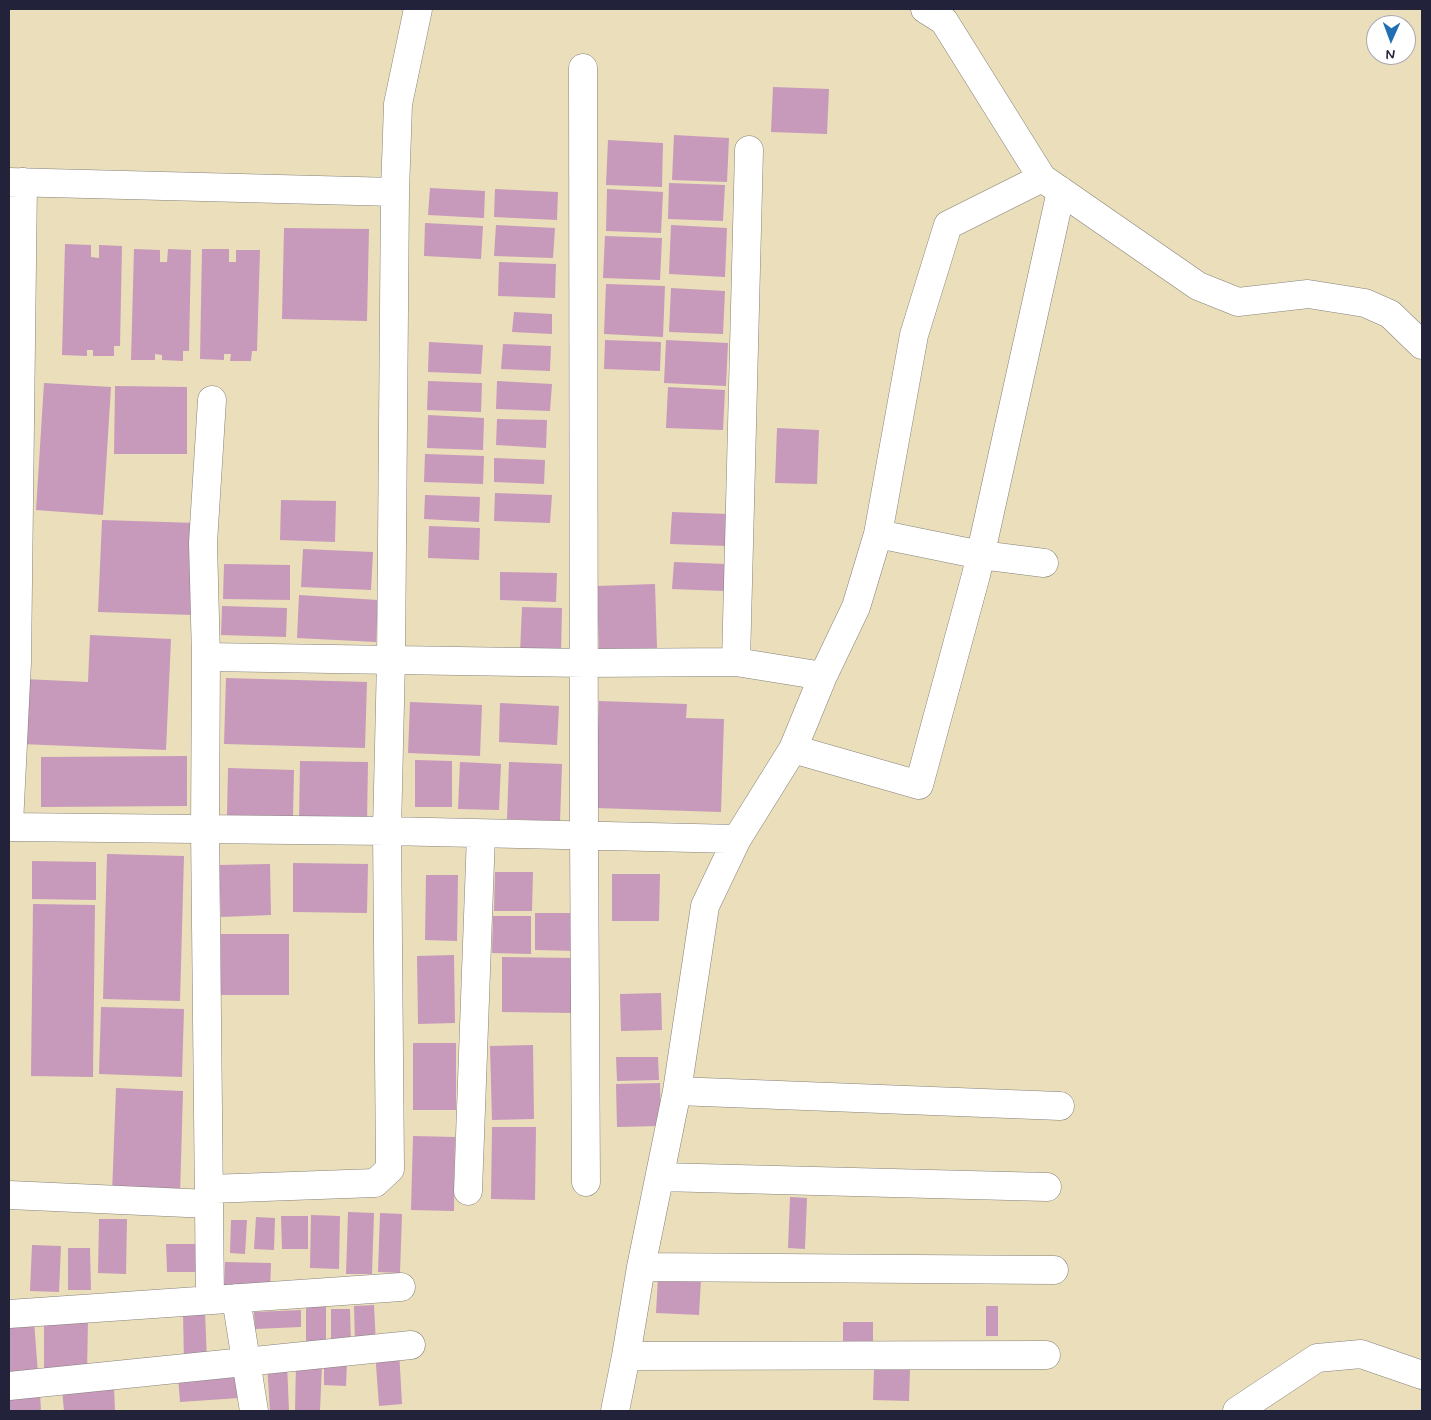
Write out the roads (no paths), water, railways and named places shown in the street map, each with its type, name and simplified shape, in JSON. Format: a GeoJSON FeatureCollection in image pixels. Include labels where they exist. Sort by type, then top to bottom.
{"type":"FeatureCollection","features":[{"type":"Feature","properties":{"kind":"street"},"geometry":{"type":"LineString","coordinates":[[9,1195],[209,1196],[375,1182],[390,1169],[387,831],[391,660],[395,192],[398,104],[418,9]]}},
{"type":"Feature","properties":{"kind":"street"},"geometry":{"type":"LineString","coordinates":[[925,9],[944,21],[1052,185],[1198,286],[1238,302],[1308,294],[1364,303],[1390,314],[1422,345]]}},
{"type":"Feature","properties":{"kind":"street"},"geometry":{"type":"LineString","coordinates":[[583,68],[586,1182]]}},
{"type":"Feature","properties":{"kind":"street"},"geometry":{"type":"LineString","coordinates":[[736,662],[749,150]]}},
{"type":"Feature","properties":{"kind":"street"},"geometry":{"type":"LineString","coordinates":[[395,192],[16,182],[16,662],[9,826],[387,831],[737,839]]}},
{"type":"Feature","properties":{"kind":"street"},"geometry":{"type":"LineString","coordinates":[[615,1411],[641,1267],[677,1091],[705,906],[737,839],[793,749],[823,676],[856,606],[878,534],[914,335],[948,225],[1052,185]]}},
{"type":"Feature","properties":{"kind":"street"},"geometry":{"type":"LineString","coordinates":[[793,749],[919,785],[981,555],[1052,185]]}},
{"type":"Feature","properties":{"kind":"street"},"geometry":{"type":"LineString","coordinates":[[212,400],[203,543],[206,657],[205,829],[209,1196],[223,1299],[246,1362],[254,1411]]}},
{"type":"Feature","properties":{"kind":"street"},"geometry":{"type":"LineString","coordinates":[[878,534],[981,555],[1044,563]]}},
{"type":"Feature","properties":{"kind":"street"},"geometry":{"type":"LineString","coordinates":[[206,657],[584,663],[736,662],[823,676]]}},
{"type":"Feature","properties":{"kind":"street"},"geometry":{"type":"LineString","coordinates":[[468,1191],[481,834]]}},
{"type":"Feature","properties":{"kind":"street"},"geometry":{"type":"LineString","coordinates":[[677,1091],[1060,1106]]}},
{"type":"Feature","properties":{"kind":"street"},"geometry":{"type":"LineString","coordinates":[[660,1177],[1047,1187]]}},
{"type":"Feature","properties":{"kind":"street"},"geometry":{"type":"LineString","coordinates":[[641,1267],[1054,1270]]}},
{"type":"Feature","properties":{"kind":"street"},"geometry":{"type":"LineString","coordinates":[[9,1314],[401,1287]]}},
{"type":"Feature","properties":{"kind":"street"},"geometry":{"type":"LineString","coordinates":[[9,1386],[411,1345]]}},
{"type":"Feature","properties":{"kind":"street"},"geometry":{"type":"LineString","coordinates":[[1237,1411],[1317,1358],[1361,1354],[1422,1375]]}},
{"type":"Feature","properties":{"kind":"street"},"geometry":{"type":"LineString","coordinates":[[626,1356],[1046,1355]]}}]}
